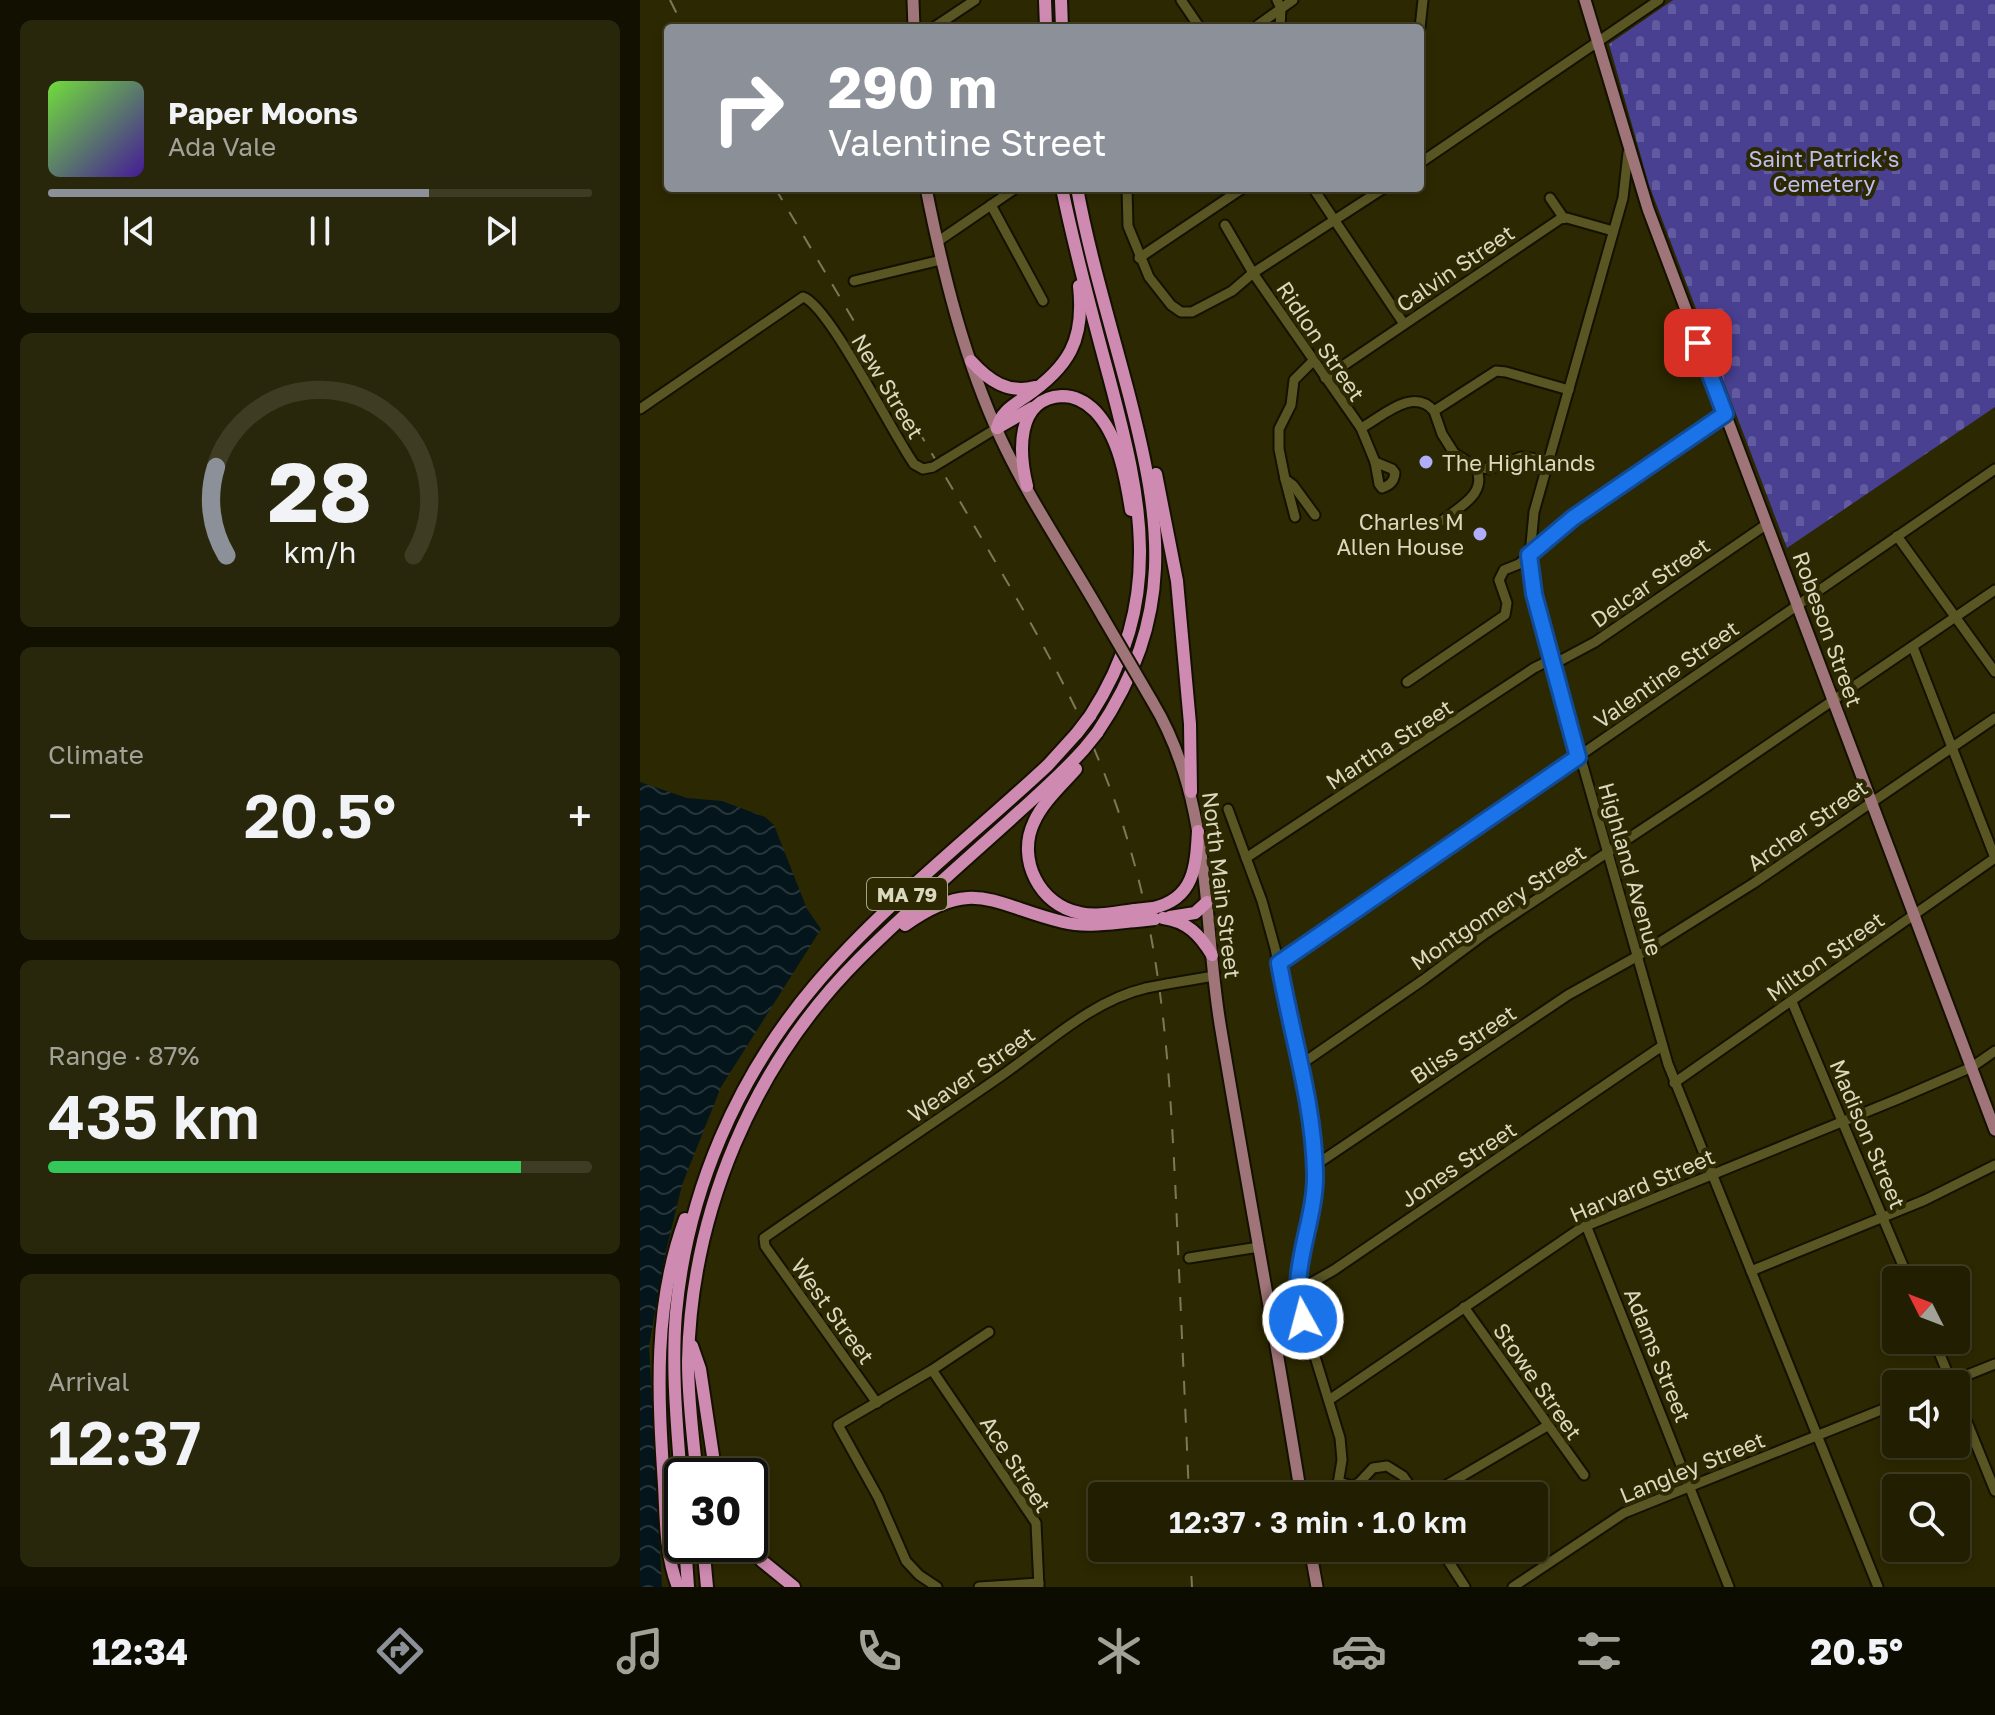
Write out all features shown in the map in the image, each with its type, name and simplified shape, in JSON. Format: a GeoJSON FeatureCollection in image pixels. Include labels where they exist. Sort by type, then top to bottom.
{"type":"FeatureCollection","features":[{"type":"Feature","properties":{"kind":"highway"},"geometry":{"type":"LineString","coordinates":[[1045,0],[1046,24]]}},
{"type":"Feature","properties":{"kind":"highway"},"geometry":{"type":"LineString","coordinates":[[1061,0],[1062,24]]}},
{"type":"Feature","properties":{"kind":"highway","name":"MA 79"},"geometry":{"type":"LineString","coordinates":[[679,1458],[674,1379],[677,1302],[692,1219],[720,1139],[762,1057],[816,983],[869,929],[1054,760],[1090,716],[1110,681],[1127,639],[1141,565],[1140,519],[1134,474],[1063,192]]}},
{"type":"Feature","properties":{"kind":"highway"},"geometry":{"type":"LineString","coordinates":[[1078,192],[1150,481],[1156,557],[1145,631],[1124,688],[1098,736],[1034,822],[1028,841],[1030,868],[1044,893],[1070,911],[1136,916],[1195,913],[1207,902]]}},
{"type":"Feature","properties":{"kind":"highway"},"geometry":{"type":"LineString","coordinates":[[997,428],[1004,412],[1045,383],[1068,358],[1079,327],[1080,292],[1071,229]]}},
{"type":"Feature","properties":{"kind":"highway"},"geometry":{"type":"LineString","coordinates":[[971,361],[989,379],[1007,388],[1022,390],[1045,383]]}},
{"type":"Feature","properties":{"kind":"highway"},"geometry":{"type":"LineString","coordinates":[[997,428],[1040,403],[1059,396],[1075,398],[1094,410],[1105,424],[1123,469],[1141,565]]}},
{"type":"Feature","properties":{"kind":"highway"},"geometry":{"type":"LineString","coordinates":[[1027,486],[1022,463],[1022,436],[1028,417],[1040,403]]}},
{"type":"Feature","properties":{"kind":"highway"},"geometry":{"type":"LineString","coordinates":[[1133,412],[1157,479],[1175,567],[1190,724],[1191,792]]}},
{"type":"Feature","properties":{"kind":"highway","name":"MA 79"},"geometry":{"type":"LineString","coordinates":[[695,1458],[689,1399],[694,1281],[718,1190],[750,1109],[792,1038],[860,958],[1086,752]]}},
{"type":"Feature","properties":{"kind":"highway"},"geometry":{"type":"LineString","coordinates":[[1157,915],[1187,886],[1196,857],[1198,831]]}},
{"type":"Feature","properties":{"kind":"highway"},"geometry":{"type":"LineString","coordinates":[[860,958],[922,913],[957,899],[995,899],[1081,925],[1136,916]]}},
{"type":"Feature","properties":{"kind":"highway"},"geometry":{"type":"LineString","coordinates":[[1157,915],[1189,927],[1212,955]]}},
{"type":"Feature","properties":{"kind":"highway"},"geometry":{"type":"LineString","coordinates":[[678,1587],[669,1557],[664,1495],[658,1365],[664,1300],[683,1225],[720,1139]]}},
{"type":"Feature","properties":{"kind":"highway"},"geometry":{"type":"LineString","coordinates":[[690,1338],[700,1369],[713,1458]]}},
{"type":"Feature","properties":{"kind":"highway"},"geometry":{"type":"LineString","coordinates":[[686,1562],[688,1587]]}},
{"type":"Feature","properties":{"kind":"highway"},"geometry":{"type":"LineString","coordinates":[[705,1562],[707,1587]]}},
{"type":"Feature","properties":{"kind":"highway"},"geometry":{"type":"LineString","coordinates":[[763,1562],[794,1587]]}},
{"type":"Feature","properties":{"kind":"main road"},"geometry":{"type":"LineString","coordinates":[[913,0],[914,24]]}},
{"type":"Feature","properties":{"kind":"main road","name":"Highland Avenue"},"geometry":{"type":"LineString","coordinates":[[1585,0],[1627,142]]}},
{"type":"Feature","properties":{"kind":"main road","name":"Robeson Street"},"geometry":{"type":"LineString","coordinates":[[1627,142],[1648,209],[1995,1130]]}},
{"type":"Feature","properties":{"kind":"main road","name":"North Main Street"},"geometry":{"type":"LineString","coordinates":[[927,192],[941,260],[971,361],[997,428],[1027,486],[1152,701],[1175,746],[1191,792],[1214,976],[1299,1482]]}},
{"type":"Feature","properties":{"kind":"main road"},"geometry":{"type":"LineString","coordinates":[[1313,1562],[1317,1587]]}},
{"type":"Feature","properties":{"kind":"street"},"geometry":{"type":"LineString","coordinates":[[939,24],[975,0]]}},
{"type":"Feature","properties":{"kind":"street"},"geometry":{"type":"LineString","coordinates":[[1181,0],[1197,24]]}},
{"type":"Feature","properties":{"kind":"street"},"geometry":{"type":"LineString","coordinates":[[1258,24],[1279,4],[1293,0]]}},
{"type":"Feature","properties":{"kind":"street"},"geometry":{"type":"LineString","coordinates":[[1420,24],[1423,0]]}},
{"type":"Feature","properties":{"kind":"street"},"geometry":{"type":"LineString","coordinates":[[1424,160],[1659,0]]}},
{"type":"Feature","properties":{"kind":"street"},"geometry":{"type":"LineString","coordinates":[[1279,4],[1280,24]]}},
{"type":"Feature","properties":{"kind":"street","name":"Highland Avenue"},"geometry":{"type":"LineString","coordinates":[[1627,142],[1625,184],[1534,512],[1529,555],[1534,594],[1578,757],[1674,1083],[1878,1587]]}},
{"type":"Feature","properties":{"kind":"street"},"geometry":{"type":"LineString","coordinates":[[937,242],[1010,192]]}},
{"type":"Feature","properties":{"kind":"street"},"geometry":{"type":"LineString","coordinates":[[1127,192],[1128,226],[1139,258],[1161,294],[1171,305],[1185,312],[1207,306],[1232,291],[1253,273],[1378,192]]}},
{"type":"Feature","properties":{"kind":"street"},"geometry":{"type":"LineString","coordinates":[[1139,258],[1237,192]]}},
{"type":"Feature","properties":{"kind":"street"},"geometry":{"type":"LineString","coordinates":[[1316,192],[1404,324]]}},
{"type":"Feature","properties":{"kind":"street"},"geometry":{"type":"LineString","coordinates":[[1550,198],[1563,217],[1613,231]]}},
{"type":"Feature","properties":{"kind":"street"},"geometry":{"type":"LineString","coordinates":[[991,205],[1043,301]]}},
{"type":"Feature","properties":{"kind":"street","name":"Calvin Street"},"geometry":{"type":"LineString","coordinates":[[1325,378],[1563,217]]}},
{"type":"Feature","properties":{"kind":"street","name":"Ridlon Street"},"geometry":{"type":"LineString","coordinates":[[1225,225],[1253,273],[1361,428],[1375,462]]}},
{"type":"Feature","properties":{"kind":"street"},"geometry":{"type":"LineString","coordinates":[[854,281],[941,260]]}},
{"type":"Feature","properties":{"kind":"street","name":"New Street"},"geometry":{"type":"LineString","coordinates":[[640,409],[803,297],[819,307],[911,460],[923,469],[933,467],[997,428]]}},
{"type":"Feature","properties":{"kind":"street"},"geometry":{"type":"LineString","coordinates":[[1295,517],[1279,449],[1279,429],[1291,405],[1294,380],[1313,361]]}},
{"type":"Feature","properties":{"kind":"street"},"geometry":{"type":"LineString","coordinates":[[1434,411],[1496,371],[1569,390]]}},
{"type":"Feature","properties":{"kind":"street"},"geometry":{"type":"LineString","coordinates":[[1361,428],[1407,402],[1420,401],[1434,411],[1442,434],[1454,453],[1476,467],[1490,469],[1521,457],[1548,460]]}},
{"type":"Feature","properties":{"kind":"street"},"geometry":{"type":"LineString","coordinates":[[1407,682],[1505,615],[1507,603],[1499,580],[1504,570],[1519,564],[1573,518],[1725,414]]}},
{"type":"Feature","properties":{"kind":"street"},"geometry":{"type":"LineString","coordinates":[[1442,521],[1476,494],[1480,480],[1476,467]]}},
{"type":"Feature","properties":{"kind":"street","name":"Valentine Street"},"geometry":{"type":"LineString","coordinates":[[1279,963],[1995,469]]}},
{"type":"Feature","properties":{"kind":"street"},"geometry":{"type":"LineString","coordinates":[[1285,479],[1315,515]]}},
{"type":"Feature","properties":{"kind":"street","name":"Delcar Street"},"geometry":{"type":"LineString","coordinates":[[1552,665],[1595,642],[1767,524]]}},
{"type":"Feature","properties":{"kind":"street"},"geometry":{"type":"LineString","coordinates":[[1897,536],[1995,672]]}},
{"type":"Feature","properties":{"kind":"street","name":"Montgomery Street"},"geometry":{"type":"LineString","coordinates":[[1300,1065],[1486,933],[1995,590]]}},
{"type":"Feature","properties":{"kind":"street"},"geometry":{"type":"LineString","coordinates":[[1913,647],[1995,858]]}},
{"type":"Feature","properties":{"kind":"street","name":"Martha Street"},"geometry":{"type":"LineString","coordinates":[[1246,858],[1534,668],[1544,663],[1552,665]]}},
{"type":"Feature","properties":{"kind":"street","name":"Archer Street"},"geometry":{"type":"LineString","coordinates":[[1636,957],[1754,883],[1995,718]]}},
{"type":"Feature","properties":{"kind":"street"},"geometry":{"type":"LineString","coordinates":[[1228,809],[1279,963],[1312,1133],[1315,1191],[1297,1291],[1298,1305],[1329,1400],[1342,1460],[1339,1482]]}},
{"type":"Feature","properties":{"kind":"street","name":"Milton Street"},"geometry":{"type":"LineString","coordinates":[[1674,1083],[1995,858]]}},
{"type":"Feature","properties":{"kind":"street","name":"Bliss Street"},"geometry":{"type":"LineString","coordinates":[[1314,1166],[1568,995],[1636,957]]}},
{"type":"Feature","properties":{"kind":"street","name":"Weaver Street"},"geometry":{"type":"LineString","coordinates":[[764,1238],[1032,1055],[1085,1015],[1111,1000],[1146,988],[1214,976]]}},
{"type":"Feature","properties":{"kind":"street","name":"Madison Street"},"geometry":{"type":"LineString","coordinates":[[1792,1002],[1903,1266]]}},
{"type":"Feature","properties":{"kind":"street","name":"Jones Street"},"geometry":{"type":"LineString","coordinates":[[1268,1302],[1297,1291],[1393,1231],[1662,1046]]}},
{"type":"Feature","properties":{"kind":"street","name":"Harvard Street"},"geometry":{"type":"LineString","coordinates":[[1329,1400],[1586,1225],[1972,1067],[1995,1051]]}},
{"type":"Feature","properties":{"kind":"street"},"geometry":{"type":"LineString","coordinates":[[1751,1271],[1925,1200],[1995,1165]]}},
{"type":"Feature","properties":{"kind":"street","name":"Adams Street"},"geometry":{"type":"LineString","coordinates":[[1586,1225],[1729,1587]]}},
{"type":"Feature","properties":{"kind":"street","name":"West Street"},"geometry":{"type":"LineString","coordinates":[[764,1238],[765,1246],[877,1403]]}},
{"type":"Feature","properties":{"kind":"street"},"geometry":{"type":"LineString","coordinates":[[1189,1258],[1259,1247]]}},
{"type":"Feature","properties":{"kind":"street","name":"Stowe Street"},"geometry":{"type":"LineString","coordinates":[[1464,1307],[1584,1475]]}},
{"type":"Feature","properties":{"kind":"street"},"geometry":{"type":"LineString","coordinates":[[937,1587],[906,1561],[878,1497],[838,1425],[932,1370],[989,1332]]}},
{"type":"Feature","properties":{"kind":"street"},"geometry":{"type":"LineString","coordinates":[[1970,1374],[1995,1364]]}},
{"type":"Feature","properties":{"kind":"street","name":"Ace Street"},"geometry":{"type":"LineString","coordinates":[[932,1370],[1036,1523],[1039,1585]]}},
{"type":"Feature","properties":{"kind":"street","name":"Langley Street"},"geometry":{"type":"LineString","coordinates":[[1513,1587],[1624,1513],[1882,1410]]}},
{"type":"Feature","properties":{"kind":"street"},"geometry":{"type":"LineString","coordinates":[[1452,1482],[1547,1426]]}},
{"type":"Feature","properties":{"kind":"street"},"geometry":{"type":"LineString","coordinates":[[1970,1429],[1995,1491]]}},
{"type":"Feature","properties":{"kind":"street"},"geometry":{"type":"LineString","coordinates":[[1360,1482],[1373,1468],[1387,1466],[1407,1482]]}},
{"type":"Feature","properties":{"kind":"street"},"geometry":{"type":"LineString","coordinates":[[1449,1562],[1465,1587]]}},
{"type":"Feature","properties":{"kind":"street"},"geometry":{"type":"LineString","coordinates":[[979,1587],[1039,1585]]}},
{"type":"Feature","properties":{"kind":"green space","name":"Saint Patrick's Cemetery"},"geometry":{"type":"Polygon","coordinates":[[[1673,0],[1995,0],[1995,407],[1787,548],[1649,185],[1609,44],[1673,0]]]}},
{"type":"Feature","properties":{"kind":"water"},"geometry":{"type":"Polygon","coordinates":[[[640,782],[687,798],[722,801],[765,817],[774,825],[807,909],[821,929],[721,1087],[682,1185],[665,1255],[649,1346],[662,1587],[640,1587],[640,782]]]}},
{"type":"Feature","properties":{"kind":"railway"},"geometry":{"type":"LineString","coordinates":[[670,0],[682,24]]}},
{"type":"Feature","properties":{"kind":"railway"},"geometry":{"type":"LineString","coordinates":[[777,192],[1058,673],[1097,757],[1129,845],[1158,977],[1168,1066],[1188,1482]]}},
{"type":"Feature","properties":{"kind":"railway"},"geometry":{"type":"LineString","coordinates":[[1191,1562],[1192,1587]]}},
{"type":"Feature","properties":{"kind":"place","name":"The Highlands"},"geometry":{"type":"Point","coordinates":[1426,462]}},
{"type":"Feature","properties":{"kind":"place","name":"Charles M Allen House"},"geometry":{"type":"Point","coordinates":[1480,534]}},
{"type":"Feature","properties":{"kind":"route"},"geometry":{"type":"LineString","coordinates":[[1303,1319],[1297,1291],[1315,1191],[1315,1170],[1312,1133],[1279,963],[1578,757],[1534,594],[1529,555],[1573,518],[1725,414],[1698,343]]}}]}
